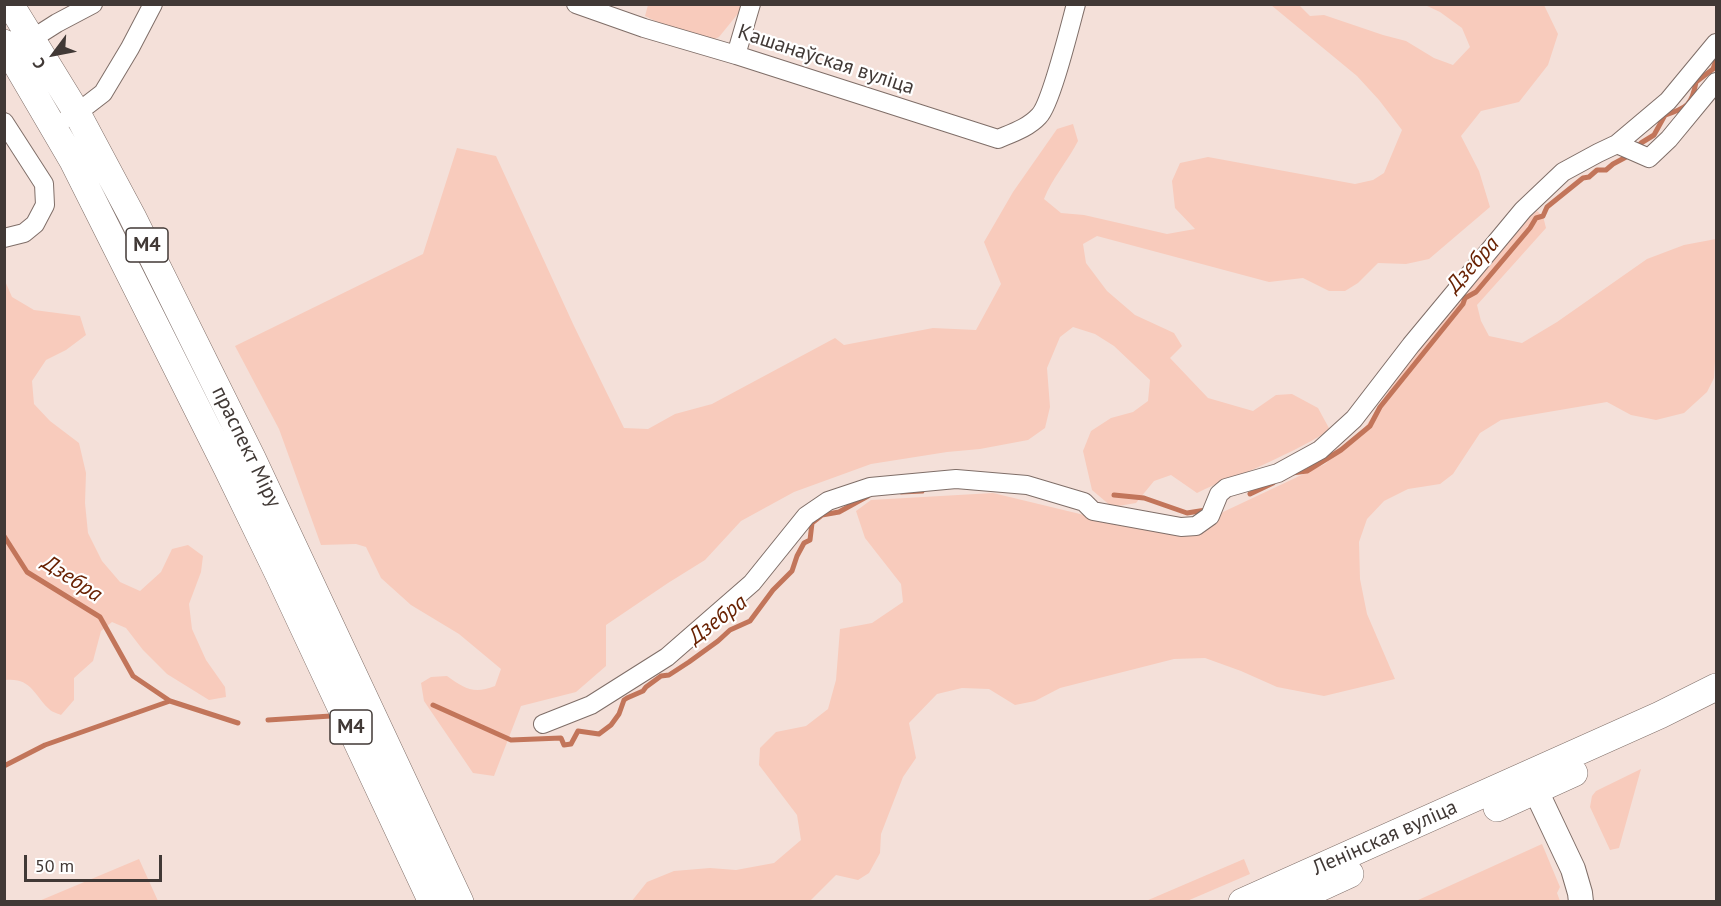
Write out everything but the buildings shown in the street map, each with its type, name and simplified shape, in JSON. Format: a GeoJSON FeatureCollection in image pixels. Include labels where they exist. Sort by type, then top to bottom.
{"type":"FeatureCollection","features":[{"type":"Feature","properties":{"kind":"main road","name":"праспект Міру"},"geometry":{"type":"LineString","coordinates":[[10,4],[15,45],[53,125],[290,568],[433,884],[460,902]]}},
{"type":"Feature","properties":{"kind":"main road","name":"праспект Міру"},"geometry":{"type":"LineString","coordinates":[[15,45],[76,113],[152,255],[252,458],[290,568]]}},
{"type":"Feature","properties":{"kind":"main road"},"geometry":{"type":"LineString","coordinates":[[1532,782],[1716,687]]}},
{"type":"Feature","properties":{"kind":"main road"},"geometry":{"type":"LineString","coordinates":[[1532,782],[1716,705]]}},
{"type":"Feature","properties":{"kind":"main road","name":"Ленінская вуліца"},"geometry":{"type":"LineString","coordinates":[[1242,902],[1532,782]]}},
{"type":"Feature","properties":{"kind":"main road","name":"Ленінская вуліца"},"geometry":{"type":"LineString","coordinates":[[1289,902],[1532,782]]}},
{"type":"Feature","properties":{"kind":"street"},"geometry":{"type":"LineString","coordinates":[[15,45],[93,4]]}},
{"type":"Feature","properties":{"kind":"street"},"geometry":{"type":"LineString","coordinates":[[53,125],[76,113],[103,93],[153,4]]}},
{"type":"Feature","properties":{"kind":"street","name":"Кашанаўская вуліца"},"geometry":{"type":"LineString","coordinates":[[576,4],[644,28],[998,139],[1021,130],[1041,115],[1048,99],[1076,4]]}},
{"type":"Feature","properties":{"kind":"street"},"geometry":{"type":"LineString","coordinates":[[736,55],[751,4]]}},
{"type":"Feature","properties":{"kind":"street"},"geometry":{"type":"LineString","coordinates":[[543,724],[591,705],[667,657],[752,583],[806,516],[828,501],[870,487],[956,479],[1027,485],[1084,502],[1093,511],[1099,513],[1181,527],[1196,526],[1210,516],[1219,494],[1226,488],[1278,473],[1320,450],[1354,419],[1411,345],[1522,210],[1563,172],[1617,144],[1668,101],[1716,43]]}},
{"type":"Feature","properties":{"kind":"street"},"geometry":{"type":"LineString","coordinates":[[1617,144],[1648,158],[1669,139],[1716,82]]}},
{"type":"Feature","properties":{"kind":"street"},"geometry":{"type":"LineString","coordinates":[[4,122],[44,184],[45,205],[35,224],[24,233],[4,238]]}},
{"type":"Feature","properties":{"kind":"street"},"geometry":{"type":"LineString","coordinates":[[1532,782],[1573,869],[1581,902]]}},
{"type":"Feature","properties":{"kind":"shaded area"},"geometry":{"type":"Polygon","coordinates":[[[648,5],[745,5],[715,39],[667,27],[645,16],[648,5]]]}},
{"type":"Feature","properties":{"kind":"shaded area"},"geometry":{"type":"Polygon","coordinates":[[[1271,5],[1299,5],[1310,16],[1324,15],[1406,41],[1434,58],[1453,65],[1470,47],[1462,28],[1440,12],[1425,5],[1544,5],[1558,34],[1548,65],[1519,102],[1481,111],[1461,136],[1479,171],[1490,207],[1429,259],[1406,264],[1378,263],[1358,283],[1345,291],[1329,291],[1303,278],[1269,282],[1097,236],[1083,244],[1086,263],[1107,291],[1135,315],[1174,333],[1182,346],[1170,358],[1208,398],[1253,411],[1276,395],[1292,394],[1318,408],[1330,430],[1254,469],[1197,493],[1171,475],[1154,481],[1136,503],[1112,507],[1092,490],[1083,451],[1091,431],[1111,418],[1133,412],[1148,401],[1150,380],[1114,346],[1095,334],[1073,327],[1060,337],[1047,368],[1050,407],[1045,428],[1028,440],[871,464],[794,492],[741,521],[705,560],[606,625],[606,666],[576,692],[521,706],[494,776],[473,773],[424,701],[421,683],[431,677],[447,676],[469,689],[487,689],[495,686],[501,669],[459,634],[411,605],[381,578],[366,547],[356,544],[321,545],[279,429],[235,346],[423,254],[457,148],[496,156],[574,326],[624,428],[648,429],[675,414],[712,404],[835,338],[844,345],[933,328],[976,330],[1001,284],[984,242],[1013,192],[1057,129],[1073,124],[1078,141],[1044,199],[1061,213],[1084,215],[1167,234],[1195,229],[1175,208],[1172,181],[1180,163],[1208,157],[1355,184],[1373,180],[1384,173],[1402,130],[1357,76],[1271,5]]]}},
{"type":"Feature","properties":{"kind":"shaded area"},"geometry":{"type":"Polygon","coordinates":[[[1537,211],[1543,216],[1546,228],[1477,305],[1481,321],[1489,336],[1522,343],[1557,322],[1647,259],[1684,245],[1716,239],[1714,378],[1707,392],[1684,413],[1656,420],[1631,415],[1607,402],[1501,420],[1480,433],[1453,474],[1440,484],[1408,489],[1384,501],[1367,519],[1359,542],[1360,579],[1367,614],[1395,679],[1324,696],[1277,687],[1205,658],[1174,659],[1060,688],[1035,701],[1015,705],[989,689],[962,688],[937,694],[909,723],[916,758],[903,777],[881,834],[880,853],[869,873],[858,880],[836,875],[810,901],[631,902],[647,882],[674,871],[710,868],[736,870],[774,863],[801,840],[797,815],[759,765],[760,748],[776,732],[806,726],[828,709],[836,680],[840,629],[872,623],[903,602],[901,584],[865,538],[856,511],[871,500],[993,493],[1109,521],[1204,526],[1223,512],[1325,464],[1364,429],[1416,348],[1525,220],[1537,211]]]}},
{"type":"Feature","properties":{"kind":"shaded area"},"geometry":{"type":"Polygon","coordinates":[[[5,281],[12,297],[34,310],[80,316],[86,335],[66,350],[46,360],[32,381],[34,404],[50,421],[79,443],[86,473],[85,503],[88,533],[102,561],[120,582],[140,591],[161,572],[172,549],[188,545],[203,556],[201,572],[189,604],[192,629],[206,660],[225,687],[226,697],[209,700],[167,674],[143,650],[126,628],[112,622],[101,631],[93,661],[74,678],[74,700],[61,715],[49,709],[26,684],[20,681],[5,680],[5,281]]]}},
{"type":"Feature","properties":{"kind":"shaded area"},"geometry":{"type":"Polygon","coordinates":[[[1641,769],[1619,848],[1610,850],[1590,807],[1592,796],[1596,791],[1641,769]]]}},
{"type":"Feature","properties":{"kind":"shaded area"},"geometry":{"type":"Polygon","coordinates":[[[1542,844],[1560,887],[1557,893],[1560,901],[1416,901],[1542,844]]]}},
{"type":"Feature","properties":{"kind":"shaded area"},"geometry":{"type":"Polygon","coordinates":[[[139,859],[158,901],[39,901],[139,859]]]}},
{"type":"Feature","properties":{"kind":"shaded area"},"geometry":{"type":"Polygon","coordinates":[[[1244,859],[1250,874],[1187,901],[1146,901],[1244,859]]]}},
{"type":"Feature","properties":{"kind":"waterway","name":"Дзебра"},"geometry":{"type":"LineString","coordinates":[[1292,473],[1307,471],[1341,450],[1370,426],[1380,407],[1463,304],[1465,298],[1476,292],[1536,218],[1543,216],[1547,207],[1583,178],[1589,177],[1597,170],[1606,170],[1654,135],[1665,115],[1683,108],[1690,101],[1696,82],[1713,69],[1716,60]]}},
{"type":"Feature","properties":{"kind":"waterway","name":"Дзебра"},"geometry":{"type":"LineString","coordinates":[[1250,494],[1273,483]]}},
{"type":"Feature","properties":{"kind":"waterway","name":"Дзебра"},"geometry":{"type":"LineString","coordinates":[[901,492],[922,491]]}},
{"type":"Feature","properties":{"kind":"waterway","name":"Дзебра"},"geometry":{"type":"LineString","coordinates":[[1114,495],[1144,498],[1187,513],[1206,510]]}},
{"type":"Feature","properties":{"kind":"waterway","name":"Дзебра"},"geometry":{"type":"LineString","coordinates":[[433,705],[511,740],[561,738],[564,745],[571,744],[578,731],[599,734],[611,725],[619,714],[624,700],[643,691],[661,676],[669,675],[689,662],[730,630],[750,621],[773,590],[792,571],[804,543],[810,540],[812,523],[822,515],[839,512],[868,496]]}},
{"type":"Feature","properties":{"kind":"waterway","name":"Дзебра"},"geometry":{"type":"LineString","coordinates":[[4,536],[27,572],[100,617],[133,676],[170,701],[238,723]]}},
{"type":"Feature","properties":{"kind":"waterway"},"geometry":{"type":"LineString","coordinates":[[4,766],[45,745],[170,701]]}},
{"type":"Feature","properties":{"kind":"waterway","name":"Дзебра"},"geometry":{"type":"LineString","coordinates":[[268,720],[331,716]]}}]}
